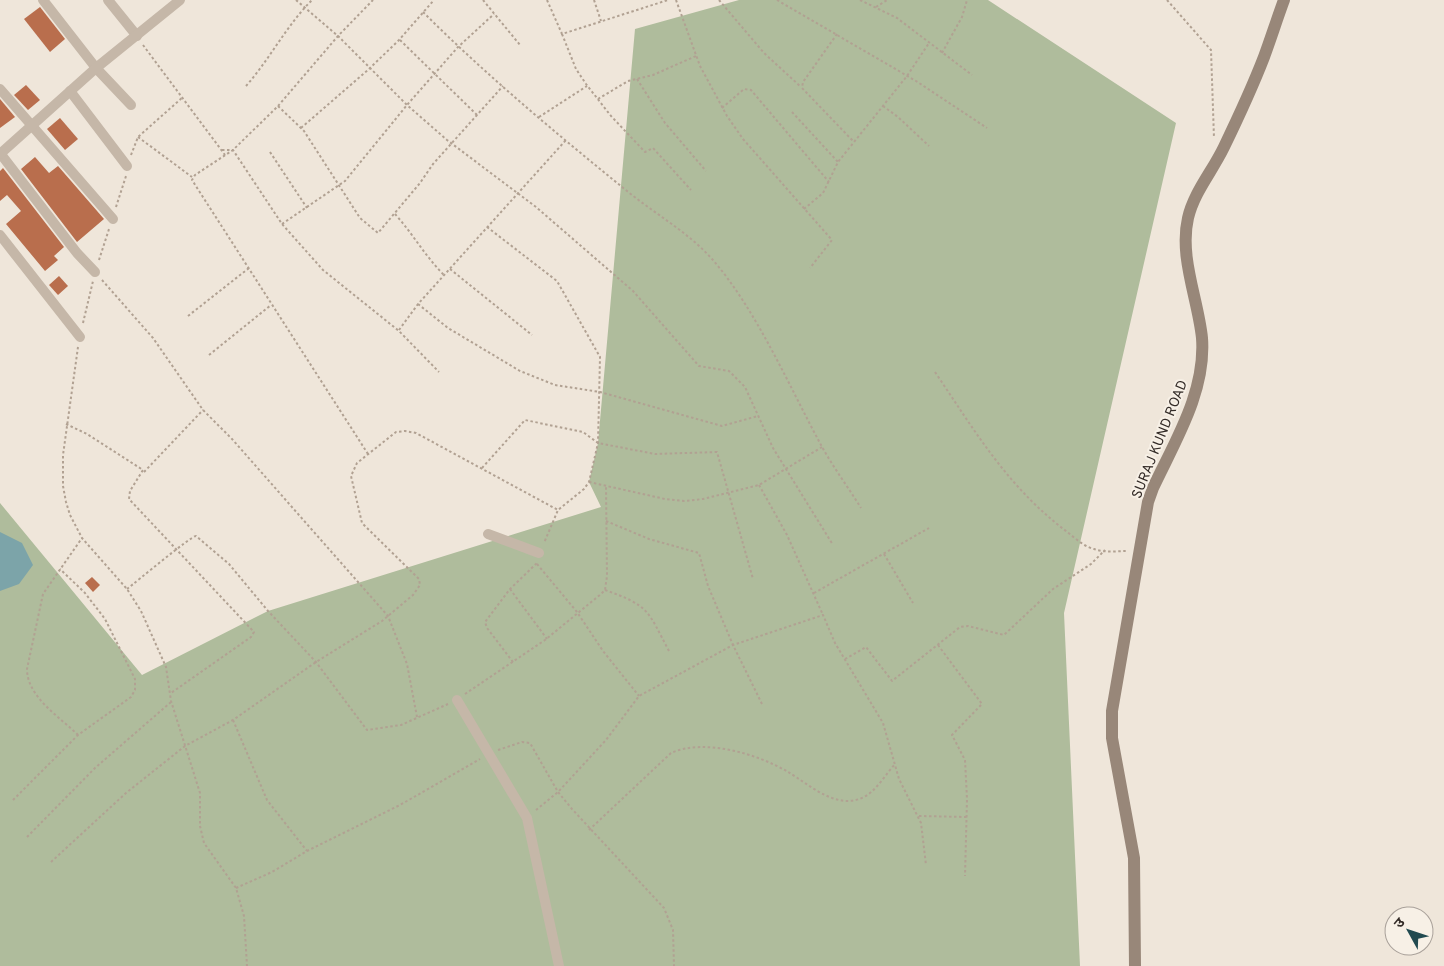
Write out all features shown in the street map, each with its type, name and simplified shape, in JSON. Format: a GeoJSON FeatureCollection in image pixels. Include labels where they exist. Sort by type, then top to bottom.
{"type":"FeatureCollection","features":[{"type":"Feature","properties":{"kind":"street"},"geometry":{"type":"LineString","coordinates":[[43,0],[96,68],[131,105]]}},
{"type":"Feature","properties":{"kind":"street"},"geometry":{"type":"LineString","coordinates":[[108,0],[137,36]]}},
{"type":"Feature","properties":{"kind":"street","name":"SURAJ KUND ROAD"},"geometry":{"type":"LineString","coordinates":[[1134,966],[1134,858],[1112,738],[1112,711],[1153,488],[1192,404],[1201,373],[1202,340],[1185,236],[1193,201],[1215,162],[1264,58],[1284,0]]}},
{"type":"Feature","properties":{"kind":"street"},"geometry":{"type":"LineString","coordinates":[[95,272],[77,253],[0,154],[96,68],[176,2]]}},
{"type":"Feature","properties":{"kind":"street"},"geometry":{"type":"LineString","coordinates":[[0,89],[113,219]]}},
{"type":"Feature","properties":{"kind":"street"},"geometry":{"type":"LineString","coordinates":[[70,91],[127,166]]}},
{"type":"Feature","properties":{"kind":"street"},"geometry":{"type":"LineString","coordinates":[[0,235],[80,337]]}},
{"type":"Feature","properties":{"kind":"street"},"geometry":{"type":"LineString","coordinates":[[488,534],[538,558]]}},
{"type":"Feature","properties":{"kind":"street"},"geometry":{"type":"LineString","coordinates":[[457,700],[526,818],[559,966]]}},
{"type":"Feature","properties":{"kind":"path"},"geometry":{"type":"LineString","coordinates":[[296,0],[338,36],[406,105],[451,143],[568,233],[633,291],[699,366],[703,369],[723,369],[741,382],[786,468],[833,545]]}},
{"type":"Feature","properties":{"kind":"path"},"geometry":{"type":"LineString","coordinates":[[246,86],[259,72],[280,38],[312,0]]}},
{"type":"Feature","properties":{"kind":"path"},"geometry":{"type":"LineString","coordinates":[[192,177],[233,150],[278,106],[338,36],[373,0]]}},
{"type":"Feature","properties":{"kind":"path"},"geometry":{"type":"LineString","coordinates":[[301,129],[399,40],[434,0]]}},
{"type":"Feature","properties":{"kind":"path"},"geometry":{"type":"LineString","coordinates":[[483,0],[520,45]]}},
{"type":"Feature","properties":{"kind":"path"},"geometry":{"type":"LineString","coordinates":[[547,0],[576,69],[587,86],[645,152],[653,148],[691,190]]}},
{"type":"Feature","properties":{"kind":"path"},"geometry":{"type":"LineString","coordinates":[[594,0],[601,22]]}},
{"type":"Feature","properties":{"kind":"path"},"geometry":{"type":"LineString","coordinates":[[562,34],[668,0]]}},
{"type":"Feature","properties":{"kind":"path"},"geometry":{"type":"LineString","coordinates":[[676,0],[696,56],[722,108],[744,139],[832,240],[810,268]]}},
{"type":"Feature","properties":{"kind":"path"},"geometry":{"type":"LineString","coordinates":[[719,0],[764,53],[802,88],[854,142]]}},
{"type":"Feature","properties":{"kind":"path"},"geometry":{"type":"LineString","coordinates":[[777,0],[907,76],[987,128]]}},
{"type":"Feature","properties":{"kind":"path"},"geometry":{"type":"LineString","coordinates":[[860,0],[897,18],[972,75]]}},
{"type":"Feature","properties":{"kind":"path"},"geometry":{"type":"LineString","coordinates":[[876,7],[886,0]]}},
{"type":"Feature","properties":{"kind":"path"},"geometry":{"type":"LineString","coordinates":[[942,53],[962,17],[967,0]]}},
{"type":"Feature","properties":{"kind":"path"},"geometry":{"type":"LineString","coordinates":[[1167,0],[1212,50],[1215,162]]}},
{"type":"Feature","properties":{"kind":"path"},"geometry":{"type":"LineString","coordinates":[[423,12],[458,47],[539,117],[629,193],[685,234],[711,258],[729,279],[773,353],[822,447],[861,508]]}},
{"type":"Feature","properties":{"kind":"path"},"geometry":{"type":"LineString","coordinates":[[282,224],[338,187],[406,105],[458,47],[494,14]]}},
{"type":"Feature","properties":{"kind":"path"},"geometry":{"type":"LineString","coordinates":[[802,88],[803,82],[836,34]]}},
{"type":"Feature","properties":{"kind":"path"},"geometry":{"type":"LineString","coordinates":[[137,36],[226,155]]}},
{"type":"Feature","properties":{"kind":"path"},"geometry":{"type":"LineString","coordinates":[[399,40],[477,115]]}},
{"type":"Feature","properties":{"kind":"path"},"geometry":{"type":"LineString","coordinates":[[804,209],[823,193],[838,162],[907,76],[929,43]]}},
{"type":"Feature","properties":{"kind":"path"},"geometry":{"type":"LineString","coordinates":[[598,99],[628,81],[653,75],[696,56]]}},
{"type":"Feature","properties":{"kind":"path"},"geometry":{"type":"LineString","coordinates":[[637,79],[665,123],[706,172]]}},
{"type":"Feature","properties":{"kind":"path"},"geometry":{"type":"LineString","coordinates":[[278,106],[301,129],[360,218],[376,232],[380,232],[451,143],[503,86]]}},
{"type":"Feature","properties":{"kind":"path"},"geometry":{"type":"LineString","coordinates":[[539,117],[587,86]]}},
{"type":"Feature","properties":{"kind":"path"},"geometry":{"type":"LineString","coordinates":[[722,108],[744,89],[751,90],[829,182]]}},
{"type":"Feature","properties":{"kind":"path"},"geometry":{"type":"LineString","coordinates":[[183,97],[138,137],[127,166],[113,219],[95,272],[80,337],[66,424],[64,486],[70,515],[82,538],[126,589],[151,629],[166,667],[171,701],[200,793],[200,826],[204,844],[236,888],[245,922],[247,966]]}},
{"type":"Feature","properties":{"kind":"path"},"geometry":{"type":"LineString","coordinates":[[883,106],[903,121],[929,146]]}},
{"type":"Feature","properties":{"kind":"path"},"geometry":{"type":"LineString","coordinates":[[792,112],[838,162]]}},
{"type":"Feature","properties":{"kind":"path"},"geometry":{"type":"LineString","coordinates":[[138,137],[192,177],[193,184],[368,454]]}},
{"type":"Feature","properties":{"kind":"path"},"geometry":{"type":"LineString","coordinates":[[399,331],[418,304],[566,140]]}},
{"type":"Feature","properties":{"kind":"path"},"geometry":{"type":"LineString","coordinates":[[222,150],[233,150]]}},
{"type":"Feature","properties":{"kind":"path"},"geometry":{"type":"LineString","coordinates":[[233,150],[282,224],[323,270],[399,331],[439,372]]}},
{"type":"Feature","properties":{"kind":"path"},"geometry":{"type":"LineString","coordinates":[[270,152],[307,208]]}},
{"type":"Feature","properties":{"kind":"path"},"geometry":{"type":"LineString","coordinates":[[395,214],[411,232],[423,252],[444,275]]}},
{"type":"Feature","properties":{"kind":"path"},"geometry":{"type":"LineString","coordinates":[[488,227],[552,276],[562,287],[600,357],[598,442],[589,482],[584,489],[558,510],[538,558],[487,618],[485,625],[513,662]]}},
{"type":"Feature","properties":{"kind":"path"},"geometry":{"type":"LineString","coordinates":[[188,316],[249,268]]}},
{"type":"Feature","properties":{"kind":"path"},"geometry":{"type":"LineString","coordinates":[[450,269],[532,335]]}},
{"type":"Feature","properties":{"kind":"path"},"geometry":{"type":"LineString","coordinates":[[95,272],[153,338],[203,410],[232,439],[388,616],[407,664],[418,717]]}},
{"type":"Feature","properties":{"kind":"path"},"geometry":{"type":"LineString","coordinates":[[418,304],[459,335],[532,377],[555,385],[600,392],[722,426],[758,416]]}},
{"type":"Feature","properties":{"kind":"path"},"geometry":{"type":"LineString","coordinates":[[210,355],[271,305]]}},
{"type":"Feature","properties":{"kind":"path"},"geometry":{"type":"LineString","coordinates":[[935,372],[989,453],[1014,485],[1042,512],[1086,546],[1095,550],[1140,552]]}},
{"type":"Feature","properties":{"kind":"path"},"geometry":{"type":"LineString","coordinates":[[171,693],[251,637],[254,632],[129,499],[130,490],[144,472],[203,410]]}},
{"type":"Feature","properties":{"kind":"path"},"geometry":{"type":"LineString","coordinates":[[482,468],[525,420],[587,433],[598,442],[655,454],[718,452],[753,579]]}},
{"type":"Feature","properties":{"kind":"path"},"geometry":{"type":"LineString","coordinates":[[66,424],[126,458],[144,472]]}},
{"type":"Feature","properties":{"kind":"path"},"geometry":{"type":"LineString","coordinates":[[51,862],[126,793],[185,746],[233,720],[316,662],[388,616],[413,595],[420,582],[362,523],[351,476],[357,463],[396,432],[410,431],[558,510]]}},
{"type":"Feature","properties":{"kind":"path"},"geometry":{"type":"LineString","coordinates":[[589,482],[665,499],[684,501],[759,485],[822,447]]}},
{"type":"Feature","properties":{"kind":"path"},"geometry":{"type":"LineString","coordinates":[[126,589],[177,550],[190,537],[196,536],[229,564],[268,611],[316,662],[367,730],[401,725],[457,700],[547,639],[605,590],[608,576],[606,485]]}},
{"type":"Feature","properties":{"kind":"path"},"geometry":{"type":"LineString","coordinates":[[759,485],[787,535],[845,659],[879,715],[894,764],[907,797],[919,816],[926,865]]}},
{"type":"Feature","properties":{"kind":"path"},"geometry":{"type":"LineString","coordinates":[[606,521],[649,540],[699,552],[708,586],[732,645],[763,706]]}},
{"type":"Feature","properties":{"kind":"path"},"geometry":{"type":"LineString","coordinates":[[814,593],[929,528]]}},
{"type":"Feature","properties":{"kind":"path"},"geometry":{"type":"LineString","coordinates":[[78,734],[36,695],[27,679],[41,602],[82,538]]}},
{"type":"Feature","properties":{"kind":"path"},"geometry":{"type":"LineString","coordinates":[[845,659],[866,646],[892,681],[960,627],[968,626],[998,635],[1010,632],[1053,589],[1091,564],[1105,550]]}},
{"type":"Feature","properties":{"kind":"path"},"geometry":{"type":"LineString","coordinates":[[884,554],[913,603]]}},
{"type":"Feature","properties":{"kind":"path"},"geometry":{"type":"LineString","coordinates":[[538,558],[603,651],[640,696]]}},
{"type":"Feature","properties":{"kind":"path"},"geometry":{"type":"LineString","coordinates":[[13,800],[78,734],[131,697],[136,684],[120,645],[105,618],[85,593],[60,570]]}},
{"type":"Feature","properties":{"kind":"path"},"geometry":{"type":"LineString","coordinates":[[510,589],[547,639]]}},
{"type":"Feature","properties":{"kind":"path"},"geometry":{"type":"LineString","coordinates":[[605,590],[634,600],[642,605],[668,651]]}},
{"type":"Feature","properties":{"kind":"path"},"geometry":{"type":"LineString","coordinates":[[526,818],[558,792],[606,740],[640,696],[732,645],[823,615]]}},
{"type":"Feature","properties":{"kind":"path"},"geometry":{"type":"LineString","coordinates":[[938,645],[982,704],[952,735],[965,760],[967,817],[965,876]]}},
{"type":"Feature","properties":{"kind":"path"},"geometry":{"type":"LineString","coordinates":[[27,837],[94,768],[171,701]]}},
{"type":"Feature","properties":{"kind":"path"},"geometry":{"type":"LineString","coordinates":[[233,720],[267,800],[306,851]]}},
{"type":"Feature","properties":{"kind":"path"},"geometry":{"type":"LineString","coordinates":[[236,888],[272,872],[306,851],[400,805],[488,754],[526,742],[532,747],[558,792],[589,830],[664,908],[673,930],[674,966]]}},
{"type":"Feature","properties":{"kind":"path"},"geometry":{"type":"LineString","coordinates":[[589,830],[671,753],[680,749],[720,747],[740,753],[780,768],[818,792],[839,799],[854,800],[866,797],[894,764]]}},
{"type":"Feature","properties":{"kind":"path"},"geometry":{"type":"LineString","coordinates":[[919,816],[967,817]]}},
{"type":"Feature","properties":{"kind":"green space"},"geometry":{"type":"Polygon","coordinates":[[[739,0],[988,0],[1176,123],[1064,613],[1080,966],[0,966],[0,503],[142,675],[268,611],[601,507],[589,482],[598,443],[635,29],[739,0]]]}},
{"type":"Feature","properties":{"kind":"water"},"geometry":{"type":"Polygon","coordinates":[[[0,532],[22,543],[33,565],[19,584],[0,591],[0,532]]]}},
{"type":"Feature","properties":{"kind":"building"},"geometry":{"type":"Polygon","coordinates":[[[40,7],[65,39],[50,52],[24,19],[40,7]]]}},
{"type":"Feature","properties":{"kind":"building"},"geometry":{"type":"Polygon","coordinates":[[[26,85],[40,100],[28,110],[14,95],[26,85]]]}},
{"type":"Feature","properties":{"kind":"building"},"geometry":{"type":"Polygon","coordinates":[[[0,99],[15,117],[0,128],[0,99]]]}},
{"type":"Feature","properties":{"kind":"building"},"geometry":{"type":"Polygon","coordinates":[[[60,118],[78,139],[65,150],[47,129],[60,118]]]}},
{"type":"Feature","properties":{"kind":"building"},"geometry":{"type":"Polygon","coordinates":[[[35,157],[49,173],[58,166],[104,219],[77,242],[21,169],[35,157]]]}},
{"type":"Feature","properties":{"kind":"building"},"geometry":{"type":"Polygon","coordinates":[[[3,168],[64,247],[54,256],[58,260],[45,271],[6,224],[21,211],[7,195],[0,201],[0,171],[3,168]]]}},
{"type":"Feature","properties":{"kind":"building"},"geometry":{"type":"Polygon","coordinates":[[[59,276],[68,286],[58,295],[49,285],[59,276]]]}},
{"type":"Feature","properties":{"kind":"building"},"geometry":{"type":"Polygon","coordinates":[[[92,577],[100,585],[93,592],[85,583],[92,577]]]}}]}
